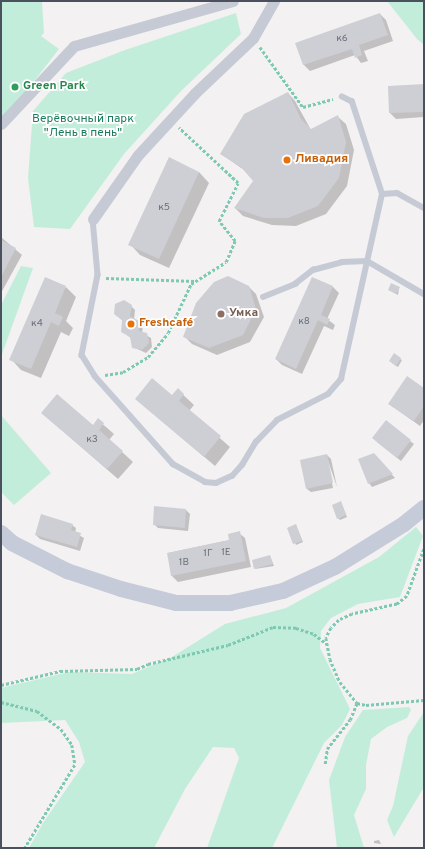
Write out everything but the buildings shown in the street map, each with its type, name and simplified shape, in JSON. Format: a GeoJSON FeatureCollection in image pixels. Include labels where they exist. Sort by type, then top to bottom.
{"type":"FeatureCollection","features":[{"type":"Feature","properties":{"kind":"main road"},"geometry":{"type":"LineString","coordinates":[[1,532],[12,543],[67,571],[121,589],[176,603],[230,603],[283,591],[335,567],[404,524],[424,508]]}},
{"type":"Feature","properties":{"kind":"street"},"geometry":{"type":"LineString","coordinates":[[1,124],[74,46],[233,1]]}},
{"type":"Feature","properties":{"kind":"street"},"geometry":{"type":"LineString","coordinates":[[93,220],[138,155],[253,38],[274,1]]}},
{"type":"Feature","properties":{"kind":"lane"},"geometry":{"type":"LineString","coordinates":[[93,220],[98,277],[82,355],[95,376],[173,464],[205,482],[221,480],[232,476],[242,465],[256,442],[276,420],[328,394],[341,379],[382,194],[352,102],[342,97]]}},
{"type":"Feature","properties":{"kind":"lane"},"geometry":{"type":"LineString","coordinates":[[382,194],[397,193],[424,208]]}},
{"type":"Feature","properties":{"kind":"lane"},"geometry":{"type":"LineString","coordinates":[[263,297],[295,284],[313,270],[342,262],[367,261],[424,294]]}},
{"type":"Feature","properties":{"kind":"path"},"geometry":{"type":"LineString","coordinates":[[253,38],[303,107],[342,97]]}},
{"type":"Feature","properties":{"kind":"path"},"geometry":{"type":"LineString","coordinates":[[95,376],[123,372],[148,357],[168,333],[191,284],[226,262],[236,241],[219,221],[238,183],[170,121]]}},
{"type":"Feature","properties":{"kind":"path"},"geometry":{"type":"LineString","coordinates":[[98,277],[195,281]]}},
{"type":"Feature","properties":{"kind":"path"},"geometry":{"type":"LineString","coordinates":[[424,549],[406,596],[397,604],[352,614],[338,620],[331,628],[326,638],[330,659],[340,682],[357,703],[366,705],[424,700]]}},
{"type":"Feature","properties":{"kind":"path"},"geometry":{"type":"LineString","coordinates":[[1,685],[60,670],[138,669],[148,664],[228,645],[273,627],[296,628],[314,634],[327,644]]}},
{"type":"Feature","properties":{"kind":"path"},"geometry":{"type":"LineString","coordinates":[[1,702],[37,711],[61,729],[72,745],[75,765],[25,848]]}},
{"type":"Feature","properties":{"kind":"path"},"geometry":{"type":"LineString","coordinates":[[325,764],[327,749],[350,720],[357,703]]}},
{"type":"Feature","properties":{"kind":"green space","name":"Green Park"},"geometry":{"type":"Polygon","coordinates":[[[1,1],[42,1],[44,33],[41,36],[59,49],[1,124],[1,1]]]}},
{"type":"Feature","properties":{"kind":"green space"},"geometry":{"type":"Polygon","coordinates":[[[387,1],[424,1],[424,45],[417,39],[387,1]]]}},
{"type":"Feature","properties":{"kind":"green space","name":"Верёвочный парк \"Лень в пень\""},"geometry":{"type":"Polygon","coordinates":[[[236,13],[241,34],[181,91],[124,154],[70,229],[34,227],[28,178],[33,111],[66,73],[125,50],[236,13]]]}},
{"type":"Feature","properties":{"kind":"green space"},"geometry":{"type":"Polygon","coordinates":[[[21,266],[33,268],[1,357],[1,305],[21,266]]]}},
{"type":"Feature","properties":{"kind":"green space"},"geometry":{"type":"Polygon","coordinates":[[[1,415],[51,473],[14,505],[1,492],[1,415]]]}},
{"type":"Feature","properties":{"kind":"green space"},"geometry":{"type":"Polygon","coordinates":[[[416,527],[423,536],[400,597],[358,604],[331,618],[321,631],[320,648],[350,709],[342,725],[324,743],[272,848],[207,848],[239,758],[234,748],[213,747],[185,789],[154,848],[29,848],[43,823],[85,762],[79,742],[65,720],[1,723],[1,688],[69,672],[132,674],[172,657],[225,624],[286,608],[379,557],[416,527]]]}},
{"type":"Feature","properties":{"kind":"green space"},"geometry":{"type":"Polygon","coordinates":[[[409,707],[411,710],[407,718],[387,727],[371,739],[366,765],[366,789],[354,815],[364,848],[337,848],[329,780],[345,737],[363,710],[409,707]]]}},
{"type":"Feature","properties":{"kind":"green space"},"geometry":{"type":"Polygon","coordinates":[[[424,712],[424,787],[394,837],[387,820],[393,806],[408,736],[424,712]]]}},
{"type":"Feature","properties":{"kind":"place","name":"Green Park"},"geometry":{"type":"Point","coordinates":[15,87]}},
{"type":"Feature","properties":{"kind":"place","name":"Ливадия"},"geometry":{"type":"Point","coordinates":[287,160]}},
{"type":"Feature","properties":{"kind":"place","name":"Умка"},"geometry":{"type":"Point","coordinates":[221,314]}},
{"type":"Feature","properties":{"kind":"place","name":"Freshcafé"},"geometry":{"type":"Point","coordinates":[131,324]}}]}
